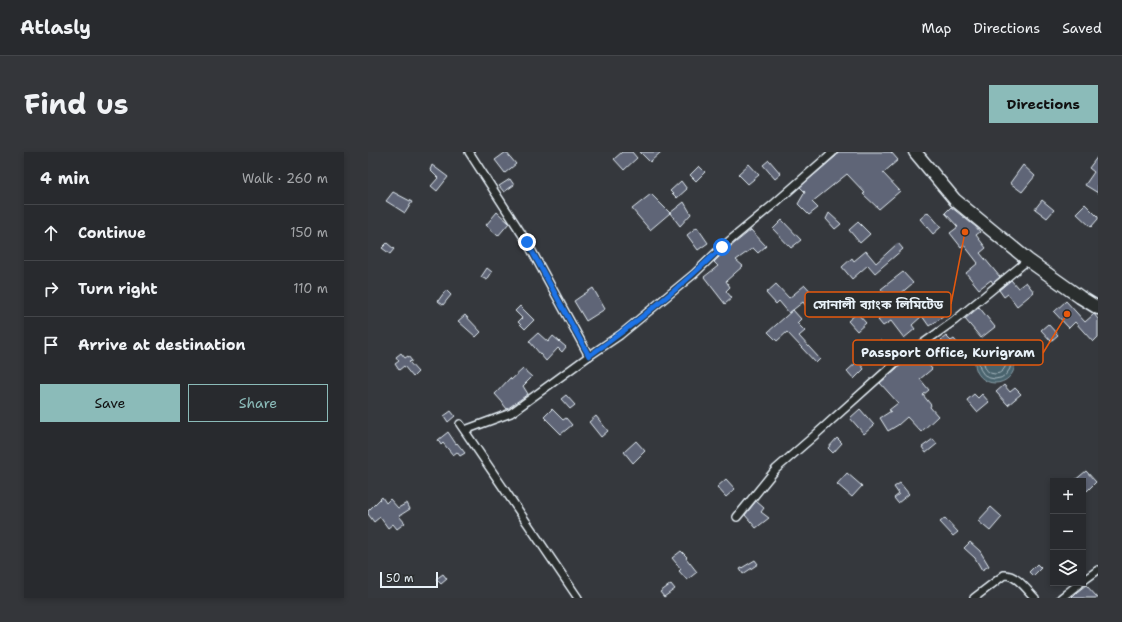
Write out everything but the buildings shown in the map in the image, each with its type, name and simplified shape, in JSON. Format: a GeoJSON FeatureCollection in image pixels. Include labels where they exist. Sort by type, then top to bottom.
{"type":"FeatureCollection","features":[{"type":"Feature","properties":{"kind":"highway"},"geometry":{"type":"LineString","coordinates":[[914,152],[955,200],[1028,260],[1098,308]]}},
{"type":"Feature","properties":{"kind":"street"},"geometry":{"type":"LineString","coordinates":[[469,152],[527,242],[589,356]]}},
{"type":"Feature","properties":{"kind":"street"},"geometry":{"type":"LineString","coordinates":[[465,430],[511,413],[620,335],[694,274],[722,247],[775,203],[832,152]]}},
{"type":"Feature","properties":{"kind":"street"},"geometry":{"type":"LineString","coordinates":[[737,517],[776,469],[894,364],[954,321],[1028,260]]}},
{"type":"Feature","properties":{"kind":"street"},"geometry":{"type":"LineString","coordinates":[[460,424],[578,598]]}},
{"type":"Feature","properties":{"kind":"street"},"geometry":{"type":"LineString","coordinates":[[1086,579],[1098,570]]}},
{"type":"Feature","properties":{"kind":"street"},"geometry":{"type":"LineString","coordinates":[[974,598],[1007,575],[1014,578],[1035,598]]}},
{"type":"Feature","properties":{"kind":"street"},"geometry":{"type":"LineString","coordinates":[[1061,598],[1076,586]]}},
{"type":"Feature","properties":{"kind":"water"},"geometry":{"type":"Polygon","coordinates":[[[995,343],[1003,345],[1009,349],[1013,355],[1015,363],[1013,371],[1009,377],[1003,381],[995,383],[987,381],[981,377],[977,371],[975,363],[977,355],[981,349],[987,345],[995,343]]]}},
{"type":"Feature","properties":{"kind":"place","name":"সোনালী ব্যাংক লিমিটেড"},"geometry":{"type":"Point","coordinates":[965,232]}},
{"type":"Feature","properties":{"kind":"place","name":"Passport Office, Kurigram"},"geometry":{"type":"Point","coordinates":[1067,314]}},
{"type":"Feature","properties":{"kind":"route"},"geometry":{"type":"LineString","coordinates":[[527,242],[589,356],[620,335],[694,274],[722,247]]}}]}
